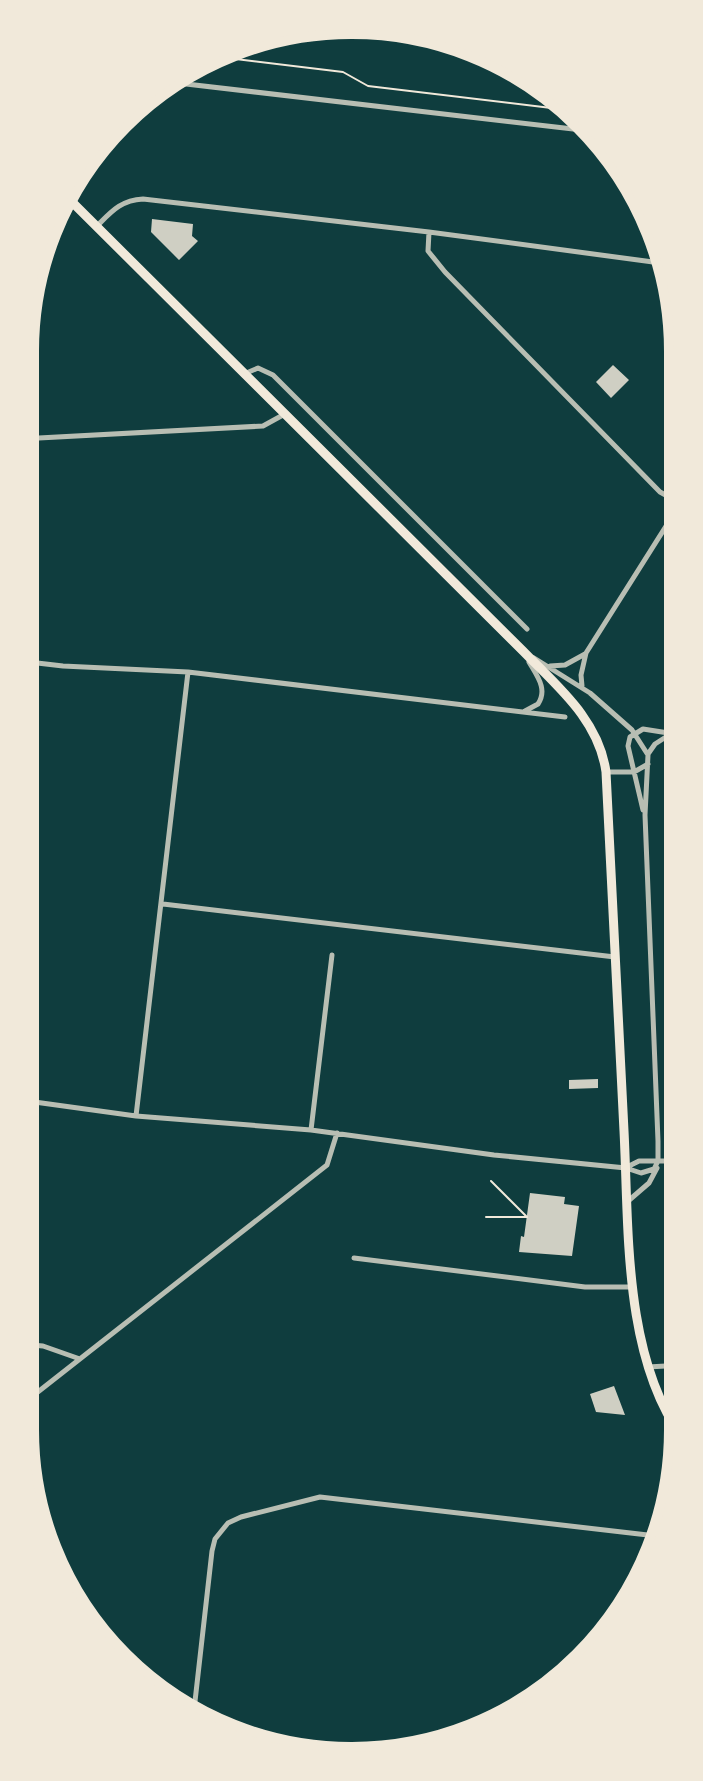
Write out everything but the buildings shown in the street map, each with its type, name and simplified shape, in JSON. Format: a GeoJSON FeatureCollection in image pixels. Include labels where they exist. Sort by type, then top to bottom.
{"type":"FeatureCollection","features":[{"type":"Feature","properties":{"kind":"main road"},"geometry":{"type":"LineString","coordinates":[[72,202],[523,651],[570,700],[591,726],[600,744],[606,772],[634,1287],[646,1367],[669,1417]]}},
{"type":"Feature","properties":{"kind":"street"},"geometry":{"type":"LineString","coordinates":[[182,84],[578,130]]}},
{"type":"Feature","properties":{"kind":"street"},"geometry":{"type":"LineString","coordinates":[[96,226],[119,205],[143,199],[656,262]]}},
{"type":"Feature","properties":{"kind":"street"},"geometry":{"type":"LineString","coordinates":[[429,232],[428,251],[445,272],[660,492],[669,497]]}},
{"type":"Feature","properties":{"kind":"street"},"geometry":{"type":"LineString","coordinates":[[243,375],[258,368],[273,375],[527,629]]}},
{"type":"Feature","properties":{"kind":"street"},"geometry":{"type":"LineString","coordinates":[[34,438],[263,426],[283,415]]}},
{"type":"Feature","properties":{"kind":"street"},"geometry":{"type":"LineString","coordinates":[[583,687],[581,675],[586,653],[669,521]]}},
{"type":"Feature","properties":{"kind":"street"},"geometry":{"type":"LineString","coordinates":[[523,651],[583,687],[634,733],[648,755]]}},
{"type":"Feature","properties":{"kind":"street"},"geometry":{"type":"LineString","coordinates":[[520,711],[528,711],[536,705],[543,691],[523,651]]}},
{"type":"Feature","properties":{"kind":"street"},"geometry":{"type":"LineString","coordinates":[[549,665],[565,665],[586,653]]}},
{"type":"Feature","properties":{"kind":"street"},"geometry":{"type":"LineString","coordinates":[[34,663],[188,672],[565,717]]}},
{"type":"Feature","properties":{"kind":"street"},"geometry":{"type":"LineString","coordinates":[[136,1116],[188,672]]}},
{"type":"Feature","properties":{"kind":"street"},"geometry":{"type":"LineString","coordinates":[[645,815],[627,744],[634,733],[643,729],[669,733]]}},
{"type":"Feature","properties":{"kind":"street"},"geometry":{"type":"LineString","coordinates":[[627,1202],[652,1180],[658,1162],[645,815],[648,755],[652,746],[669,736]]}},
{"type":"Feature","properties":{"kind":"street"},"geometry":{"type":"LineString","coordinates":[[606,772],[634,772],[648,763]]}},
{"type":"Feature","properties":{"kind":"street"},"geometry":{"type":"LineString","coordinates":[[163,904],[615,957]]}},
{"type":"Feature","properties":{"kind":"street"},"geometry":{"type":"LineString","coordinates":[[311,1130],[332,955]]}},
{"type":"Feature","properties":{"kind":"street"},"geometry":{"type":"LineString","coordinates":[[34,1102],[136,1116],[337,1133],[494,1155],[626,1168],[641,1173],[654,1169],[658,1162]]}},
{"type":"Feature","properties":{"kind":"street"},"geometry":{"type":"LineString","coordinates":[[34,1395],[327,1165],[337,1133]]}},
{"type":"Feature","properties":{"kind":"street"},"geometry":{"type":"LineString","coordinates":[[626,1168],[639,1161],[669,1162]]}},
{"type":"Feature","properties":{"kind":"street"},"geometry":{"type":"LineString","coordinates":[[354,1258],[585,1287],[634,1287]]}},
{"type":"Feature","properties":{"kind":"street"},"geometry":{"type":"LineString","coordinates":[[34,1345],[80,1359]]}},
{"type":"Feature","properties":{"kind":"street"},"geometry":{"type":"LineString","coordinates":[[646,1367],[669,1366]]}},
{"type":"Feature","properties":{"kind":"street"},"geometry":{"type":"LineString","coordinates":[[195,1705],[212,1551],[221,1530],[241,1517],[320,1497],[651,1535]]}},
{"type":"Feature","properties":{"kind":"path"},"geometry":{"type":"LineString","coordinates":[[230,58],[343,72],[368,86],[556,109]]}},
{"type":"Feature","properties":{"kind":"path"},"geometry":{"type":"LineString","coordinates":[[486,1217],[527,1217],[491,1181]]}}]}
